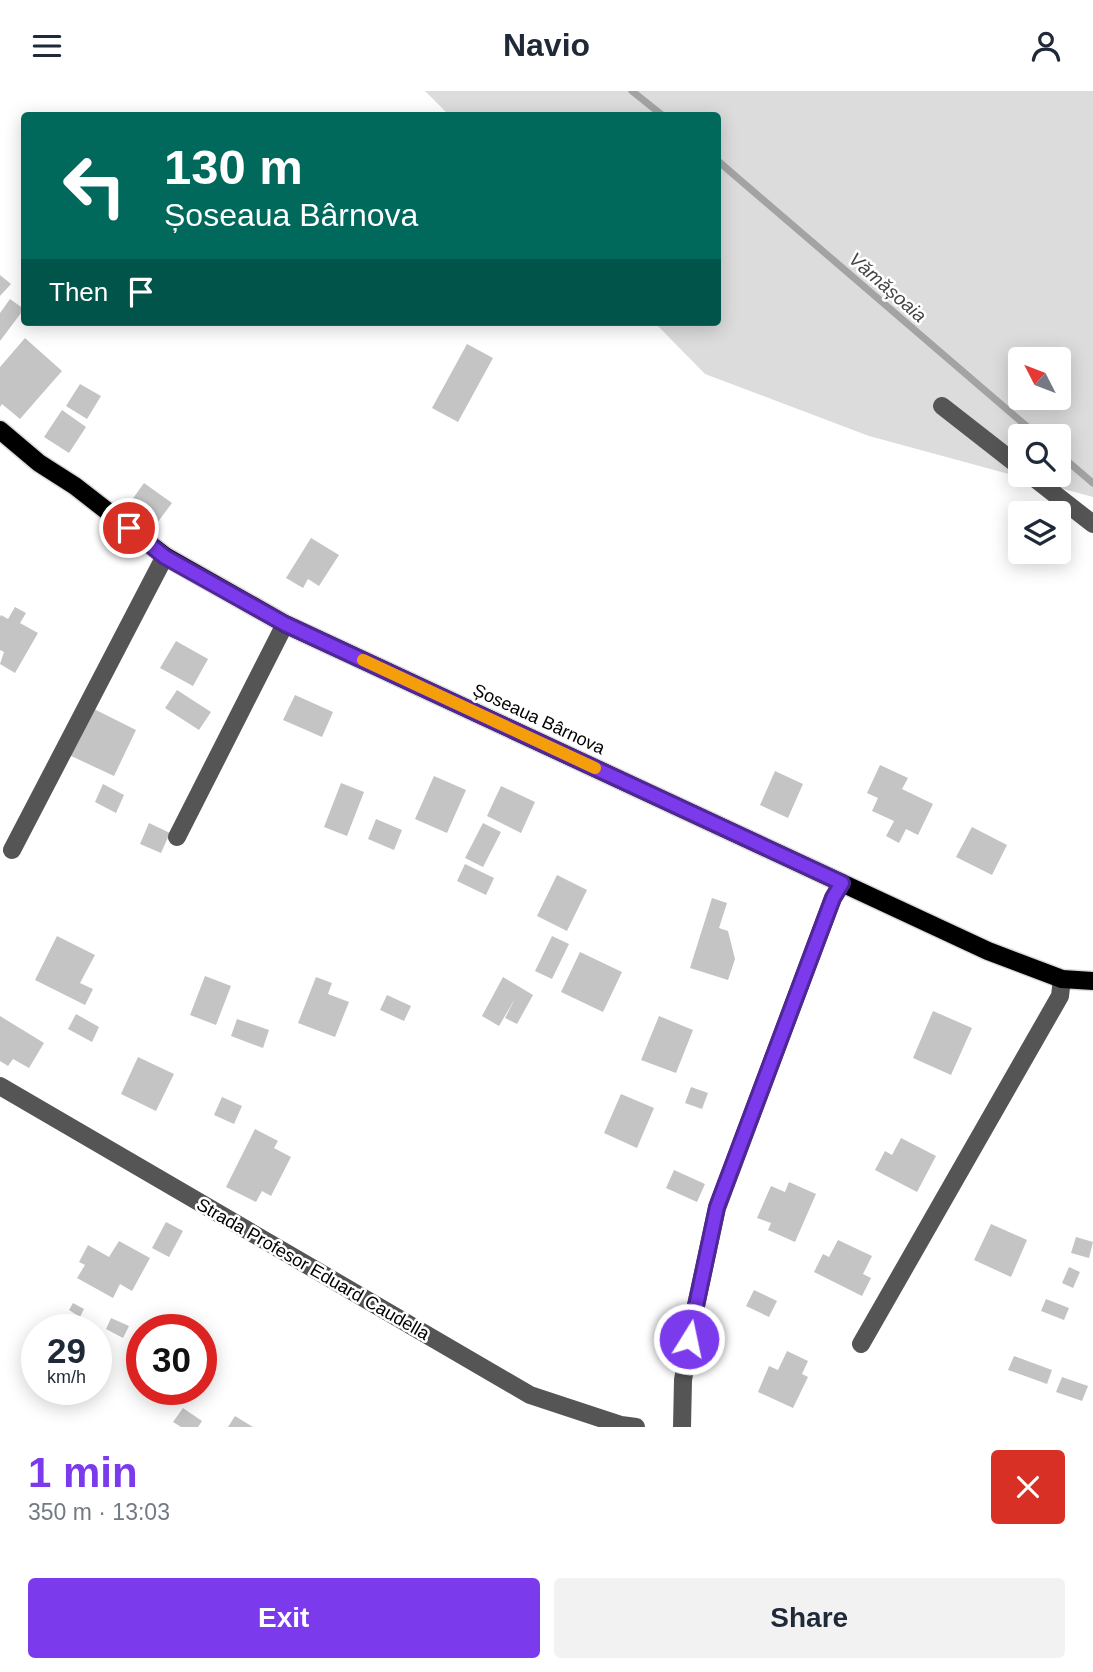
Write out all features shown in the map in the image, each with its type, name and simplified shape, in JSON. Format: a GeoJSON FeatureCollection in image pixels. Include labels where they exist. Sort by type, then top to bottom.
{"type":"FeatureCollection","features":[{"type":"Feature","properties":{"kind":"main road","name":"Șoseaua Bârnova"},"geometry":{"type":"LineString","coordinates":[[0,430],[39,463],[75,486],[165,557],[285,624],[988,951],[1062,979],[1093,981]]}},
{"type":"Feature","properties":{"kind":"street"},"geometry":{"type":"LineString","coordinates":[[942,406],[1008,458]]}},
{"type":"Feature","properties":{"kind":"street"},"geometry":{"type":"LineString","coordinates":[[1046,487],[1093,524]]}},
{"type":"Feature","properties":{"kind":"street"},"geometry":{"type":"LineString","coordinates":[[12,850],[165,557]]}},
{"type":"Feature","properties":{"kind":"street"},"geometry":{"type":"LineString","coordinates":[[177,837],[285,624]]}},
{"type":"Feature","properties":{"kind":"street"},"geometry":{"type":"LineString","coordinates":[[682,1427],[683,1380],[692,1319],[717,1207],[833,898],[842,883]]}},
{"type":"Feature","properties":{"kind":"street"},"geometry":{"type":"LineString","coordinates":[[861,1344],[1060,996],[1062,979]]}},
{"type":"Feature","properties":{"kind":"street","name":"Strada Profesor Eduard Caudella"},"geometry":{"type":"LineString","coordinates":[[0,1086],[530,1395],[621,1425],[636,1427]]}},
{"type":"Feature","properties":{"kind":"shaded area"},"geometry":{"type":"Polygon","coordinates":[[[425,91],[1093,91],[1093,497],[1056,487],[1071,487],[1071,424],[1008,424],[1008,474],[869,436],[705,374],[658,326],[721,326],[721,112],[446,112],[425,91]]]}},
{"type":"Feature","properties":{"kind":"building"},"geometry":{"type":"Polygon","coordinates":[[[0,275],[11,284],[0,296],[0,275]]]}},
{"type":"Feature","properties":{"kind":"building"},"geometry":{"type":"Polygon","coordinates":[[[10,299],[21,307],[21,313],[0,341],[0,313],[10,299]]]}},
{"type":"Feature","properties":{"kind":"building"},"geometry":{"type":"Polygon","coordinates":[[[25,338],[62,371],[20,419],[2,404],[0,407],[0,367],[25,338]]]}},
{"type":"Feature","properties":{"kind":"building"},"geometry":{"type":"Polygon","coordinates":[[[467,344],[493,358],[458,422],[432,408],[467,344]]]}},
{"type":"Feature","properties":{"kind":"building"},"geometry":{"type":"Polygon","coordinates":[[[80,384],[101,396],[87,419],[66,406],[80,384]]]}},
{"type":"Feature","properties":{"kind":"building"},"geometry":{"type":"Polygon","coordinates":[[[62,410],[86,427],[69,453],[44,437],[62,410]]]}},
{"type":"Feature","properties":{"kind":"building"},"geometry":{"type":"Polygon","coordinates":[[[144,483],[172,503],[154,527],[126,508],[144,483]]]}},
{"type":"Feature","properties":{"kind":"building"},"geometry":{"type":"Polygon","coordinates":[[[311,538],[339,555],[319,586],[308,579],[303,588],[286,578],[311,538]]]}},
{"type":"Feature","properties":{"kind":"building"},"geometry":{"type":"Polygon","coordinates":[[[15,607],[26,613],[20,623],[38,633],[15,673],[0,664],[4,652],[0,650],[0,617],[1,615],[8,619],[15,607]]]}},
{"type":"Feature","properties":{"kind":"building"},"geometry":{"type":"Polygon","coordinates":[[[176,641],[208,659],[193,686],[160,668],[176,641]]]}},
{"type":"Feature","properties":{"kind":"building"},"geometry":{"type":"Polygon","coordinates":[[[177,690],[211,712],[199,730],[165,708],[177,690]]]}},
{"type":"Feature","properties":{"kind":"building"},"geometry":{"type":"Polygon","coordinates":[[[295,695],[333,712],[322,737],[283,720],[295,695]]]}},
{"type":"Feature","properties":{"kind":"building"},"geometry":{"type":"Polygon","coordinates":[[[92,708],[136,730],[114,776],[69,755],[92,708]]]}},
{"type":"Feature","properties":{"kind":"building"},"geometry":{"type":"Polygon","coordinates":[[[880,765],[908,778],[902,789],[933,804],[918,835],[906,829],[899,843],[886,836],[894,821],[872,811],[878,798],[867,793],[880,765]]]}},
{"type":"Feature","properties":{"kind":"building"},"geometry":{"type":"Polygon","coordinates":[[[775,771],[803,784],[788,818],[760,805],[775,771]]]}},
{"type":"Feature","properties":{"kind":"building"},"geometry":{"type":"Polygon","coordinates":[[[434,776],[466,790],[447,833],[415,819],[434,776]]]}},
{"type":"Feature","properties":{"kind":"building"},"geometry":{"type":"Polygon","coordinates":[[[341,783],[364,792],[347,836],[324,827],[341,783]]]}},
{"type":"Feature","properties":{"kind":"building"},"geometry":{"type":"Polygon","coordinates":[[[103,784],[124,795],[116,813],[95,802],[103,784]]]}},
{"type":"Feature","properties":{"kind":"building"},"geometry":{"type":"Polygon","coordinates":[[[501,786],[535,802],[521,833],[487,816],[501,786]]]}},
{"type":"Feature","properties":{"kind":"building"},"geometry":{"type":"Polygon","coordinates":[[[376,819],[402,830],[394,850],[368,839],[376,819]]]}},
{"type":"Feature","properties":{"kind":"building"},"geometry":{"type":"Polygon","coordinates":[[[149,823],[170,833],[161,853],[140,844],[149,823]]]}},
{"type":"Feature","properties":{"kind":"building"},"geometry":{"type":"Polygon","coordinates":[[[483,823],[501,832],[483,867],[465,858],[483,823]]]}},
{"type":"Feature","properties":{"kind":"building"},"geometry":{"type":"Polygon","coordinates":[[[972,827],[1007,845],[992,875],[956,857],[972,827]]]}},
{"type":"Feature","properties":{"kind":"building"},"geometry":{"type":"Polygon","coordinates":[[[465,864],[494,878],[486,895],[457,881],[465,864]]]}},
{"type":"Feature","properties":{"kind":"building"},"geometry":{"type":"Polygon","coordinates":[[[557,875],[587,890],[567,931],[537,916],[557,875]]]}},
{"type":"Feature","properties":{"kind":"building"},"geometry":{"type":"Polygon","coordinates":[[[712,898],[727,903],[719,928],[728,931],[735,959],[728,980],[690,968],[712,898]]]}},
{"type":"Feature","properties":{"kind":"building"},"geometry":{"type":"Polygon","coordinates":[[[57,936],[95,955],[80,983],[93,989],[85,1005],[35,980],[57,936]]]}},
{"type":"Feature","properties":{"kind":"building"},"geometry":{"type":"Polygon","coordinates":[[[552,936],[569,944],[552,979],[535,971],[552,936]]]}},
{"type":"Feature","properties":{"kind":"building"},"geometry":{"type":"Polygon","coordinates":[[[580,952],[622,972],[603,1012],[561,992],[580,952]]]}},
{"type":"Feature","properties":{"kind":"building"},"geometry":{"type":"Polygon","coordinates":[[[205,976],[231,986],[216,1025],[190,1015],[205,976]]]}},
{"type":"Feature","properties":{"kind":"building"},"geometry":{"type":"Polygon","coordinates":[[[316,977],[332,983],[328,994],[349,1002],[335,1037],[298,1023],[316,977]]]}},
{"type":"Feature","properties":{"kind":"building"},"geometry":{"type":"Polygon","coordinates":[[[503,977],[533,995],[517,1024],[505,1018],[516,997],[499,1026],[482,1016],[503,977]]]}},
{"type":"Feature","properties":{"kind":"building"},"geometry":{"type":"Polygon","coordinates":[[[387,995],[411,1006],[404,1021],[380,1010],[387,995]]]}},
{"type":"Feature","properties":{"kind":"building"},"geometry":{"type":"Polygon","coordinates":[[[933,1011],[972,1028],[951,1075],[913,1058],[933,1011]]]}},
{"type":"Feature","properties":{"kind":"building"},"geometry":{"type":"Polygon","coordinates":[[[76,1014],[99,1027],[92,1042],[68,1029],[76,1014]]]}},
{"type":"Feature","properties":{"kind":"building"},"geometry":{"type":"Polygon","coordinates":[[[0,1016],[44,1043],[29,1068],[13,1059],[8,1066],[0,1061],[0,1016]]]}},
{"type":"Feature","properties":{"kind":"building"},"geometry":{"type":"Polygon","coordinates":[[[659,1016],[693,1030],[676,1073],[641,1060],[659,1016]]]}},
{"type":"Feature","properties":{"kind":"building"},"geometry":{"type":"Polygon","coordinates":[[[237,1019],[269,1030],[263,1048],[231,1036],[237,1019]]]}},
{"type":"Feature","properties":{"kind":"building"},"geometry":{"type":"Polygon","coordinates":[[[138,1057],[174,1074],[156,1111],[121,1094],[138,1057]]]}},
{"type":"Feature","properties":{"kind":"building"},"geometry":{"type":"Polygon","coordinates":[[[691,1087],[708,1093],[702,1109],[685,1103],[691,1087]]]}},
{"type":"Feature","properties":{"kind":"building"},"geometry":{"type":"Polygon","coordinates":[[[621,1094],[654,1108],[637,1148],[604,1133],[621,1094]]]}},
{"type":"Feature","properties":{"kind":"building"},"geometry":{"type":"Polygon","coordinates":[[[222,1097],[242,1106],[234,1124],[214,1115],[222,1097]]]}},
{"type":"Feature","properties":{"kind":"building"},"geometry":{"type":"Polygon","coordinates":[[[255,1129],[278,1141],[274,1148],[291,1157],[271,1196],[262,1191],[256,1202],[226,1187],[255,1129]]]}},
{"type":"Feature","properties":{"kind":"building"},"geometry":{"type":"Polygon","coordinates":[[[901,1138],[936,1156],[917,1192],[875,1170],[885,1151],[892,1155],[901,1138]]]}},
{"type":"Feature","properties":{"kind":"building"},"geometry":{"type":"Polygon","coordinates":[[[674,1170],[705,1184],[697,1202],[666,1188],[674,1170]]]}},
{"type":"Feature","properties":{"kind":"building"},"geometry":{"type":"Polygon","coordinates":[[[789,1182],[816,1194],[795,1242],[768,1230],[771,1223],[757,1218],[771,1186],[785,1192],[789,1182]]]}},
{"type":"Feature","properties":{"kind":"building"},"geometry":{"type":"Polygon","coordinates":[[[166,1222],[183,1231],[169,1257],[152,1248],[166,1222]]]}},
{"type":"Feature","properties":{"kind":"building"},"geometry":{"type":"Polygon","coordinates":[[[991,1224],[1027,1240],[1011,1277],[974,1260],[991,1224]]]}},
{"type":"Feature","properties":{"kind":"building"},"geometry":{"type":"Polygon","coordinates":[[[1076,1237],[1093,1242],[1089,1258],[1071,1253],[1076,1237]]]}},
{"type":"Feature","properties":{"kind":"building"},"geometry":{"type":"Polygon","coordinates":[[[838,1240],[872,1256],[863,1274],[871,1278],[862,1296],[814,1272],[823,1254],[829,1257],[838,1240]]]}},
{"type":"Feature","properties":{"kind":"building"},"geometry":{"type":"Polygon","coordinates":[[[119,1241],[150,1258],[132,1291],[120,1284],[113,1298],[77,1278],[85,1265],[79,1262],[88,1245],[109,1257],[119,1241]]]}},
{"type":"Feature","properties":{"kind":"building"},"geometry":{"type":"Polygon","coordinates":[[[1069,1267],[1080,1272],[1073,1288],[1062,1283],[1069,1267]]]}},
{"type":"Feature","properties":{"kind":"building"},"geometry":{"type":"Polygon","coordinates":[[[754,1290],[777,1301],[769,1317],[746,1306],[754,1290]]]}},
{"type":"Feature","properties":{"kind":"building"},"geometry":{"type":"Polygon","coordinates":[[[1046,1299],[1069,1308],[1064,1320],[1041,1311],[1046,1299]]]}},
{"type":"Feature","properties":{"kind":"building"},"geometry":{"type":"Polygon","coordinates":[[[73,1303],[84,1309],[82,1314],[69,1310],[73,1303]]]}},
{"type":"Feature","properties":{"kind":"building"},"geometry":{"type":"Polygon","coordinates":[[[112,1318],[126,1325],[123,1338],[112,1332],[112,1318]]]}},
{"type":"Feature","properties":{"kind":"building"},"geometry":{"type":"Polygon","coordinates":[[[787,1351],[808,1361],[802,1374],[808,1377],[793,1408],[758,1392],[769,1366],[778,1370],[787,1351]]]}},
{"type":"Feature","properties":{"kind":"building"},"geometry":{"type":"Polygon","coordinates":[[[1014,1356],[1052,1370],[1047,1384],[1008,1370],[1014,1356]]]}},
{"type":"Feature","properties":{"kind":"building"},"geometry":{"type":"Polygon","coordinates":[[[1062,1377],[1088,1386],[1082,1401],[1056,1392],[1062,1377]]]}},
{"type":"Feature","properties":{"kind":"building"},"geometry":{"type":"Polygon","coordinates":[[[183,1408],[202,1421],[198,1427],[181,1427],[173,1422],[183,1408]]]}},
{"type":"Feature","properties":{"kind":"building"},"geometry":{"type":"Polygon","coordinates":[[[235,1416],[253,1427],[228,1427],[235,1416]]]}},
{"type":"Feature","properties":{"kind":"waterway","name":"Vămășoaia"},"geometry":{"type":"LineString","coordinates":[[632,91],[658,112]]}},
{"type":"Feature","properties":{"kind":"waterway","name":"Vămășoaia"},"geometry":{"type":"LineString","coordinates":[[721,164],[1024,424]]}},
{"type":"Feature","properties":{"kind":"waterway","name":"Vămășoaia"},"geometry":{"type":"LineString","coordinates":[[1071,464],[1093,483]]}},
{"type":"Feature","properties":{"kind":"slow traffic"},"geometry":{"type":"LineString","coordinates":[[363,660],[595,768]]}},
{"type":"Feature","properties":{"kind":"route"},"geometry":{"type":"LineString","coordinates":[[129,528],[165,557],[285,624],[842,883],[833,898],[717,1207],[689,1339]]}}]}
